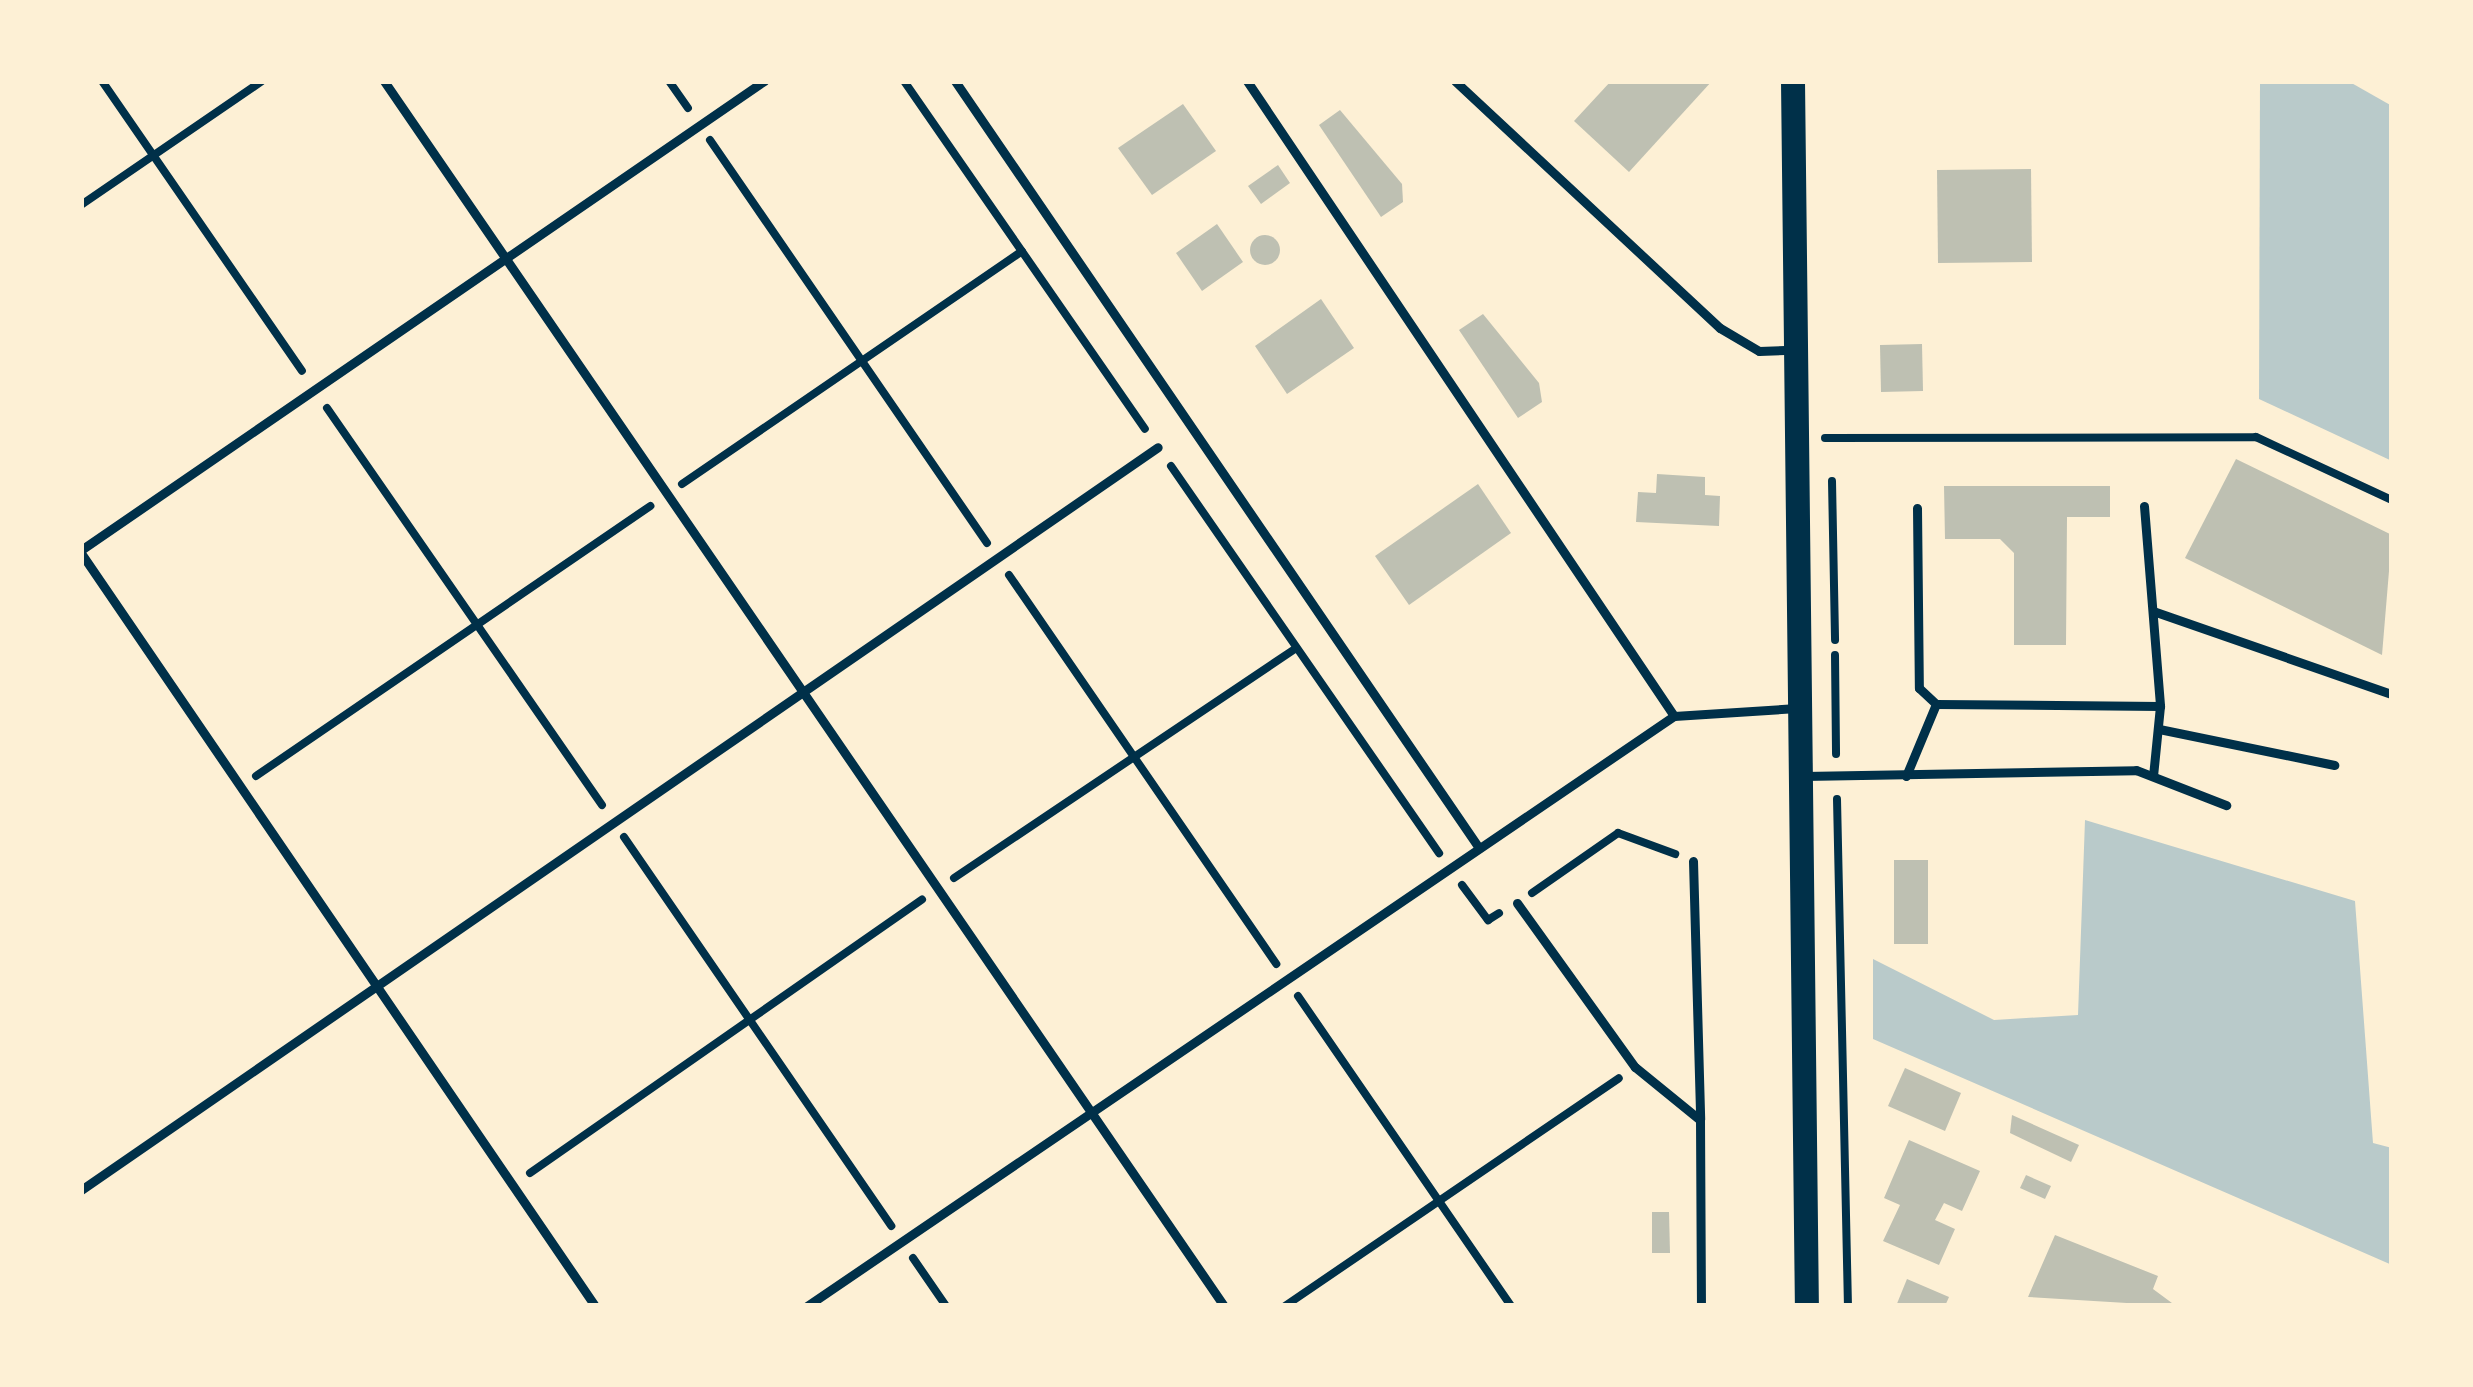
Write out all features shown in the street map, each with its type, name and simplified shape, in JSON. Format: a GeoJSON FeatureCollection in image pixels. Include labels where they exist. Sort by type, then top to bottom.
{"type":"FeatureCollection","features":[{"type":"Feature","properties":{"kind":"main road"},"geometry":{"type":"LineString","coordinates":[[1793,81],[1807,1306]]}},
{"type":"Feature","properties":{"kind":"lane"},"geometry":{"type":"LineString","coordinates":[[384,81],[1224,1306]]}},
{"type":"Feature","properties":{"kind":"lane"},"geometry":{"type":"LineString","coordinates":[[596,1306],[81,552],[764,81]]}},
{"type":"Feature","properties":{"kind":"lane"},"geometry":{"type":"LineString","coordinates":[[955,81],[1479,848]]}},
{"type":"Feature","properties":{"kind":"lane"},"geometry":{"type":"LineString","coordinates":[[1247,81],[1675,716]]}},
{"type":"Feature","properties":{"kind":"lane"},"geometry":{"type":"LineString","coordinates":[[1455,81],[1720,328],[1760,351],[1797,350]]}},
{"type":"Feature","properties":{"kind":"lane"},"geometry":{"type":"LineString","coordinates":[[81,1190],[1158,447]]}},
{"type":"Feature","properties":{"kind":"lane"},"geometry":{"type":"LineString","coordinates":[[2144,506],[2160,706],[2153,776]]}},
{"type":"Feature","properties":{"kind":"lane"},"geometry":{"type":"LineString","coordinates":[[1917,508],[1918,688],[1936,704],[2160,706]]}},
{"type":"Feature","properties":{"kind":"lane"},"geometry":{"type":"LineString","coordinates":[[2153,611],[2392,694]]}},
{"type":"Feature","properties":{"kind":"lane"},"geometry":{"type":"LineString","coordinates":[[1906,776],[1936,704]]}},
{"type":"Feature","properties":{"kind":"lane"},"geometry":{"type":"LineString","coordinates":[[807,1306],[1675,716],[1801,708]]}},
{"type":"Feature","properties":{"kind":"lane"},"geometry":{"type":"LineString","coordinates":[[2159,729],[2334,765]]}},
{"type":"Feature","properties":{"kind":"lane"},"geometry":{"type":"LineString","coordinates":[[1804,776],[2153,776],[2226,805]]}},
{"type":"Feature","properties":{"kind":"lane"},"geometry":{"type":"LineString","coordinates":[[1694,861],[1701,1306]]}},
{"type":"Feature","properties":{"kind":"lane"},"geometry":{"type":"LineString","coordinates":[[1517,903],[1635,1067],[1700,1120]]}},
{"type":"Feature","properties":{"kind":"path"},"geometry":{"type":"LineString","coordinates":[[102,81],[946,1306]]}},
{"type":"Feature","properties":{"kind":"path"},"geometry":{"type":"LineString","coordinates":[[81,205],[262,81]]}},
{"type":"Feature","properties":{"kind":"path"},"geometry":{"type":"LineString","coordinates":[[669,81],[1511,1306]]}},
{"type":"Feature","properties":{"kind":"path"},"geometry":{"type":"LineString","coordinates":[[904,81],[1488,920],[1618,833],[1694,861]]}},
{"type":"Feature","properties":{"kind":"path"},"geometry":{"type":"LineString","coordinates":[[242,786],[1022,251]]}},
{"type":"Feature","properties":{"kind":"path"},"geometry":{"type":"LineString","coordinates":[[1848,1306],[1829,438],[2256,437],[2392,500]]}},
{"type":"Feature","properties":{"kind":"path"},"geometry":{"type":"LineString","coordinates":[[513,1185],[938,888],[1137,762],[1297,649]]}},
{"type":"Feature","properties":{"kind":"path"},"geometry":{"type":"LineString","coordinates":[[1285,1306],[1635,1067]]}},
{"type":"Feature","properties":{"kind":"shaded area"},"geometry":{"type":"Polygon","coordinates":[[[2260,81],[2348,81],[2392,106],[2392,461],[2259,399],[2260,81]]]}},
{"type":"Feature","properties":{"kind":"shaded area"},"geometry":{"type":"Polygon","coordinates":[[[2085,820],[2355,901],[2373,1143],[2392,1148],[2392,1265],[1873,1039],[1873,959],[1994,1020],[2078,1015],[2085,820]]]}},
{"type":"Feature","properties":{"kind":"building"},"geometry":{"type":"Polygon","coordinates":[[[1611,81],[1712,81],[1629,172],[1574,121],[1611,81]]]}},
{"type":"Feature","properties":{"kind":"building"},"geometry":{"type":"Polygon","coordinates":[[[1183,104],[1216,151],[1152,195],[1118,148],[1183,104]]]}},
{"type":"Feature","properties":{"kind":"building"},"geometry":{"type":"Polygon","coordinates":[[[1340,110],[1402,184],[1403,202],[1381,217],[1319,125],[1340,110]]]}},
{"type":"Feature","properties":{"kind":"building"},"geometry":{"type":"Polygon","coordinates":[[[1278,165],[1290,183],[1261,204],[1248,186],[1278,165]]]}},
{"type":"Feature","properties":{"kind":"building"},"geometry":{"type":"Polygon","coordinates":[[[2031,169],[2032,262],[1938,263],[1937,170],[2031,169]]]}},
{"type":"Feature","properties":{"kind":"building"},"geometry":{"type":"Polygon","coordinates":[[[1217,224],[1243,262],[1202,291],[1176,253],[1217,224]]]}},
{"type":"Feature","properties":{"kind":"building"},"geometry":{"type":"Polygon","coordinates":[[[1265,235],[1276,239],[1280,250],[1276,261],[1265,265],[1254,261],[1250,250],[1254,239],[1265,235]]]}},
{"type":"Feature","properties":{"kind":"building"},"geometry":{"type":"Polygon","coordinates":[[[1321,299],[1354,348],[1287,394],[1255,346],[1321,299]]]}},
{"type":"Feature","properties":{"kind":"building"},"geometry":{"type":"Polygon","coordinates":[[[1483,314],[1539,383],[1542,402],[1518,418],[1459,330],[1483,314]]]}},
{"type":"Feature","properties":{"kind":"building"},"geometry":{"type":"Polygon","coordinates":[[[1922,344],[1923,391],[1881,392],[1880,345],[1922,344]]]}},
{"type":"Feature","properties":{"kind":"building"},"geometry":{"type":"Polygon","coordinates":[[[2236,459],[2392,535],[2382,655],[2185,558],[2236,459]]]}},
{"type":"Feature","properties":{"kind":"building"},"geometry":{"type":"Polygon","coordinates":[[[1657,474],[1705,477],[1705,495],[1720,496],[1719,526],[1636,522],[1638,492],[1656,493],[1657,474]]]}},
{"type":"Feature","properties":{"kind":"building"},"geometry":{"type":"Polygon","coordinates":[[[1478,484],[1511,533],[1409,605],[1375,556],[1478,484]]]}},
{"type":"Feature","properties":{"kind":"building"},"geometry":{"type":"Polygon","coordinates":[[[1944,486],[2110,486],[2110,517],[2067,517],[2066,645],[2014,645],[2014,553],[2000,539],[1945,539],[1944,486]]]}},
{"type":"Feature","properties":{"kind":"building"},"geometry":{"type":"Polygon","coordinates":[[[1894,860],[1928,860],[1928,944],[1894,944],[1894,860]]]}},
{"type":"Feature","properties":{"kind":"building"},"geometry":{"type":"Polygon","coordinates":[[[1905,1068],[1961,1093],[1945,1131],[1888,1106],[1905,1068]]]}},
{"type":"Feature","properties":{"kind":"building"},"geometry":{"type":"Polygon","coordinates":[[[2012,1115],[2079,1145],[2071,1162],[2010,1133],[2012,1115]]]}},
{"type":"Feature","properties":{"kind":"building"},"geometry":{"type":"Polygon","coordinates":[[[1909,1140],[1980,1171],[1962,1211],[1944,1203],[1935,1220],[1955,1229],[1939,1265],[1883,1241],[1900,1205],[1884,1198],[1909,1140]]]}},
{"type":"Feature","properties":{"kind":"building"},"geometry":{"type":"Polygon","coordinates":[[[2026,1175],[2051,1186],[2045,1199],[2020,1188],[2026,1175]]]}},
{"type":"Feature","properties":{"kind":"building"},"geometry":{"type":"Polygon","coordinates":[[[1652,1212],[1669,1212],[1670,1253],[1652,1253],[1652,1212]]]}},
{"type":"Feature","properties":{"kind":"building"},"geometry":{"type":"Polygon","coordinates":[[[2055,1235],[2158,1276],[2153,1289],[2176,1306],[2028,1297],[2055,1235]]]}},
{"type":"Feature","properties":{"kind":"building"},"geometry":{"type":"Polygon","coordinates":[[[1907,1279],[1949,1297],[1945,1306],[1896,1306],[1907,1279]]]}}]}
